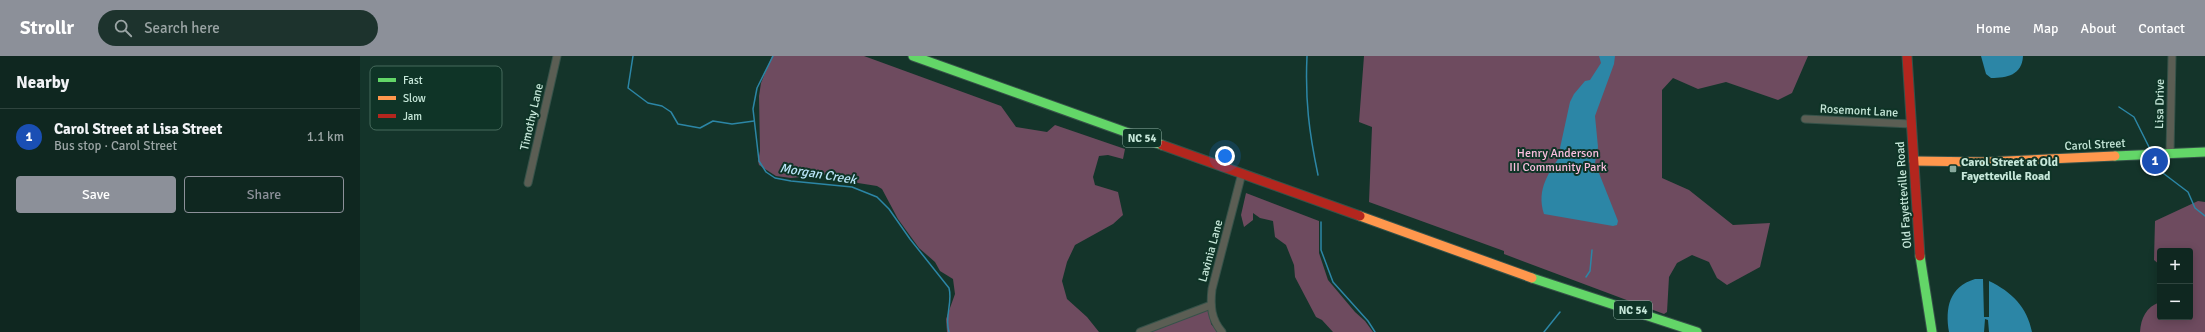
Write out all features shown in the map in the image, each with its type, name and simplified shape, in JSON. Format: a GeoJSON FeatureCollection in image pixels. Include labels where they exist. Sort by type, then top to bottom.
{"type":"FeatureCollection","features":[{"type":"Feature","properties":{"kind":"main road","name":"NC 54"},"geometry":{"type":"LineString","coordinates":[[913,56],[1569,291],[1697,332]]}},
{"type":"Feature","properties":{"kind":"main road","name":"Old Fayetteville Road"},"geometry":{"type":"LineString","coordinates":[[1907,56],[1920,256],[1932,332]]}},
{"type":"Feature","properties":{"kind":"main road","name":"Carol Street"},"geometry":{"type":"LineString","coordinates":[[1914,161],[1984,162],[2205,152]]}},
{"type":"Feature","properties":{"kind":"main road","name":"NC 54"},"geometry":{"type":"LineString","coordinates":[[1569,291],[1597,304],[1672,332]]}},
{"type":"Feature","properties":{"kind":"street","name":"Timothy Lane"},"geometry":{"type":"LineString","coordinates":[[528,183],[557,56]]}},
{"type":"Feature","properties":{"kind":"street","name":"Lisa Drive"},"geometry":{"type":"LineString","coordinates":[[2170,153],[2172,56]]}},
{"type":"Feature","properties":{"kind":"street","name":"Rosemont Lane"},"geometry":{"type":"LineString","coordinates":[[1805,119],[1911,124]]}},
{"type":"Feature","properties":{"kind":"street","name":"Lavinia Lane"},"geometry":{"type":"LineString","coordinates":[[1222,332],[1214,323],[1210,305],[1212,289],[1242,173]]}},
{"type":"Feature","properties":{"kind":"street"},"geometry":{"type":"LineString","coordinates":[[1140,332],[1210,305]]}},
{"type":"Feature","properties":{"kind":"green space"},"geometry":{"type":"Polygon","coordinates":[[[772,56],[864,56],[1001,106],[1016,127],[1047,132],[1055,125],[1125,149],[1123,159],[1108,155],[1099,156],[1093,177],[1095,185],[1118,192],[1123,215],[1113,224],[1075,245],[1067,262],[1062,281],[1067,299],[1087,317],[1099,332],[947,332],[946,319],[955,294],[953,279],[940,271],[935,262],[919,248],[898,219],[882,189],[877,186],[858,183],[840,175],[791,178],[776,176],[759,165],[759,96],[761,83],[772,56]]]}},
{"type":"Feature","properties":{"kind":"green space","name":"Henry Anderson III Community Park"},"geometry":{"type":"Polygon","coordinates":[[[1364,56],[1808,56],[1792,93],[1778,100],[1726,82],[1698,89],[1673,78],[1662,90],[1662,178],[1689,190],[1733,225],[1770,223],[1760,267],[1727,285],[1717,278],[1709,262],[1692,255],[1677,263],[1669,277],[1667,312],[1664,314],[1504,254],[1504,251],[1369,202],[1372,127],[1359,122],[1364,56]]]}},
{"type":"Feature","properties":{"kind":"green space"},"geometry":{"type":"Polygon","coordinates":[[[1246,193],[1319,221],[1319,253],[1328,280],[1373,332],[1333,332],[1322,320],[1316,317],[1295,277],[1294,265],[1286,245],[1275,237],[1273,221],[1260,218],[1253,213],[1253,220],[1244,227],[1241,215],[1246,193]]]}},
{"type":"Feature","properties":{"kind":"green space"},"geometry":{"type":"Polygon","coordinates":[[[2198,201],[2205,202],[2205,332],[2140,332],[2145,314],[2157,303],[2157,320],[2193,320],[2193,248],[2157,248],[2157,262],[2154,260],[2155,221],[2198,201]]]}},
{"type":"Feature","properties":{"kind":"green space"},"geometry":{"type":"Polygon","coordinates":[[[1209,309],[1211,324],[1218,332],[1147,332],[1209,309]]]}},
{"type":"Feature","properties":{"kind":"water"},"geometry":{"type":"Polygon","coordinates":[[[1599,56],[1615,56],[1614,64],[1595,116],[1598,147],[1595,163],[1618,221],[1617,225],[1613,226],[1544,214],[1542,205],[1545,181],[1563,152],[1560,148],[1570,102],[1574,94],[1585,81],[1590,80],[1601,63],[1599,56]]]}},
{"type":"Feature","properties":{"kind":"water"},"geometry":{"type":"Polygon","coordinates":[[[1981,56],[2023,56],[2020,67],[2013,74],[1991,78],[1986,74],[1981,56]]]}},
{"type":"Feature","properties":{"kind":"water"},"geometry":{"type":"Polygon","coordinates":[[[1975,279],[1983,279],[1984,317],[1989,317],[1989,281],[2005,290],[2017,301],[2030,323],[2032,332],[1989,332],[1988,320],[1985,319],[1984,332],[1949,332],[1949,307],[1954,293],[1959,287],[1975,279]]]}},
{"type":"Feature","properties":{"kind":"waterway"},"geometry":{"type":"LineString","coordinates":[[633,56],[628,88],[648,103],[662,106],[671,112],[678,124],[700,128],[713,121],[732,124],[754,121]]}},
{"type":"Feature","properties":{"kind":"waterway","name":"Morgan Creek"},"geometry":{"type":"LineString","coordinates":[[773,56],[757,88],[753,109],[759,161],[766,172],[775,178],[791,181],[852,187],[877,197],[889,209],[910,239],[949,288],[950,299],[947,321],[949,332]]}},
{"type":"Feature","properties":{"kind":"waterway"},"geometry":{"type":"LineString","coordinates":[[1307,56],[1308,116],[1318,175]]}},
{"type":"Feature","properties":{"kind":"waterway"},"geometry":{"type":"LineString","coordinates":[[2119,107],[2134,117],[2150,149]]}},
{"type":"Feature","properties":{"kind":"waterway"},"geometry":{"type":"LineString","coordinates":[[2152,158],[2155,167],[2188,192],[2195,208],[2205,216]]}},
{"type":"Feature","properties":{"kind":"waterway"},"geometry":{"type":"LineString","coordinates":[[1321,222],[1321,250],[1333,282],[1368,321],[1375,332]]}},
{"type":"Feature","properties":{"kind":"waterway"},"geometry":{"type":"LineString","coordinates":[[1586,277],[1590,271],[1592,250]]}},
{"type":"Feature","properties":{"kind":"waterway"},"geometry":{"type":"LineString","coordinates":[[1544,332],[1560,312]]}},
{"type":"Feature","properties":{"kind":"traffic: fast"},"geometry":{"type":"LineString","coordinates":[[913,56],[1162,145]]}},
{"type":"Feature","properties":{"kind":"traffic: fast"},"geometry":{"type":"LineString","coordinates":[[2115,156],[2205,152]]}},
{"type":"Feature","properties":{"kind":"traffic: fast"},"geometry":{"type":"LineString","coordinates":[[1920,256],[1932,332]]}},
{"type":"Feature","properties":{"kind":"traffic: fast"},"geometry":{"type":"LineString","coordinates":[[1532,278],[1697,332]]}},
{"type":"Feature","properties":{"kind":"traffic: slow"},"geometry":{"type":"LineString","coordinates":[[1914,161],[1984,162],[2115,156]]}},
{"type":"Feature","properties":{"kind":"traffic: slow"},"geometry":{"type":"LineString","coordinates":[[1360,216],[1532,278]]}},
{"type":"Feature","properties":{"kind":"traffic: jam"},"geometry":{"type":"LineString","coordinates":[[1907,56],[1920,256]]}},
{"type":"Feature","properties":{"kind":"traffic: jam"},"geometry":{"type":"LineString","coordinates":[[1162,145],[1360,216]]}},
{"type":"Feature","properties":{"kind":"place","name":"Carol Street at Lisa Street"},"geometry":{"type":"Point","coordinates":[2155,161]}},
{"type":"Feature","properties":{"kind":"place","name":"Carol Street at Old Fayetteville Road"},"geometry":{"type":"Point","coordinates":[1953,169]}}]}
